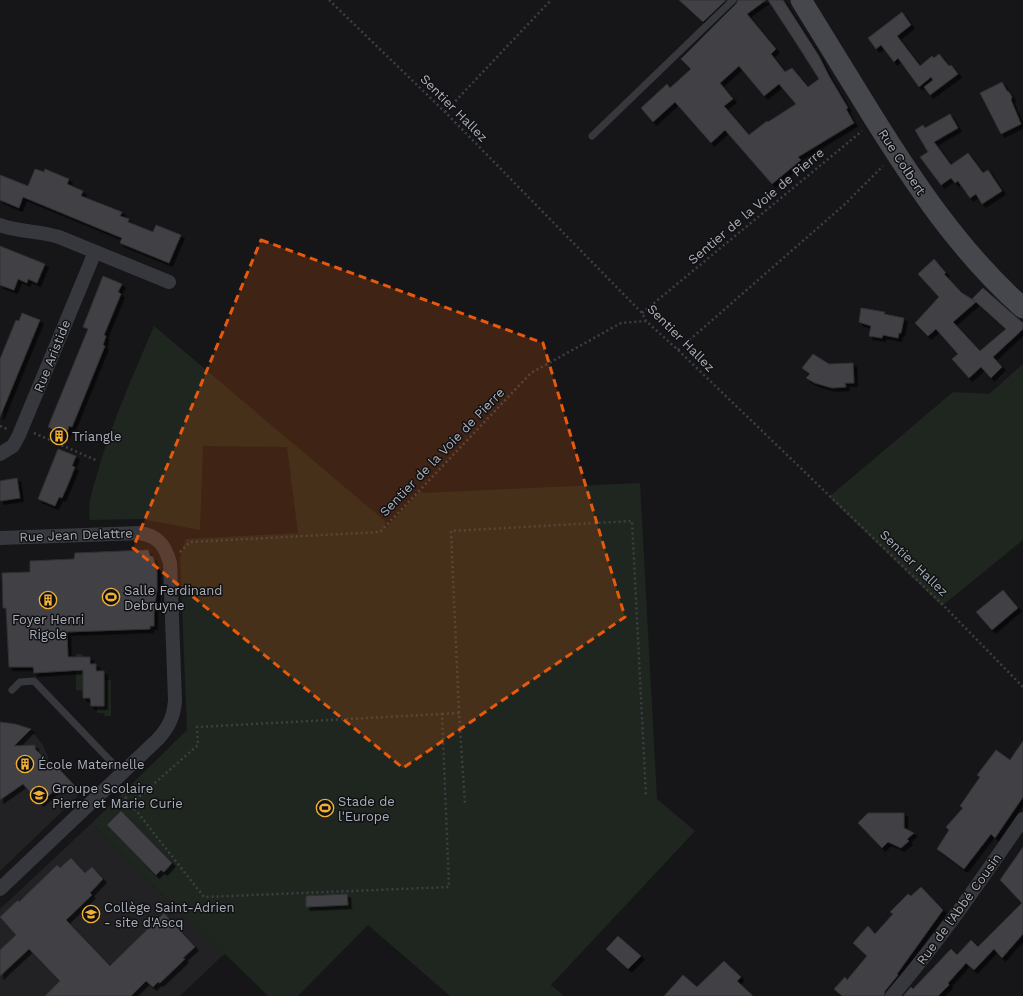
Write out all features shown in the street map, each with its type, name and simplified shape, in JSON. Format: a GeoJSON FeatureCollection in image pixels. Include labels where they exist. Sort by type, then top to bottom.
{"type":"FeatureCollection","features":[{"type":"Feature","properties":{"kind":"main road","name":"Rue Colbert"},"geometry":{"type":"LineString","coordinates":[[801,0],[928,202],[958,240],[983,268],[1023,308]]}},
{"type":"Feature","properties":{"kind":"street"},"geometry":{"type":"LineString","coordinates":[[0,225],[19,230],[46,232],[169,282]]}},
{"type":"Feature","properties":{"kind":"street","name":"Rue Aristide"},"geometry":{"type":"LineString","coordinates":[[0,454],[13,446],[22,428],[94,252]]}},
{"type":"Feature","properties":{"kind":"street","name":"Rue Jean Delattre"},"geometry":{"type":"LineString","coordinates":[[0,538],[140,533],[149,534],[156,539],[165,548],[170,563],[175,700],[172,720],[166,730],[0,889]]}},
{"type":"Feature","properties":{"kind":"street","name":"Rue de l'Abbé Cousin"},"geometry":{"type":"LineString","coordinates":[[892,996],[917,967],[963,906],[1023,819]]}},
{"type":"Feature","properties":{"kind":"lane"},"geometry":{"type":"LineString","coordinates":[[592,136],[734,0]]}},
{"type":"Feature","properties":{"kind":"lane"},"geometry":{"type":"LineString","coordinates":[[12,690],[20,682],[34,681],[118,777]]}},
{"type":"Feature","properties":{"kind":"path","name":"Sentier Hallez"},"geometry":{"type":"LineString","coordinates":[[329,0],[445,112],[642,313],[646,321],[945,606],[1023,688]]}},
{"type":"Feature","properties":{"kind":"path"},"geometry":{"type":"LineString","coordinates":[[445,112],[551,0]]}},
{"type":"Feature","properties":{"kind":"path","name":"Sentier de la Voie de Pierre"},"geometry":{"type":"LineString","coordinates":[[642,313],[866,128],[871,136],[881,129]]}},
{"type":"Feature","properties":{"kind":"path"},"geometry":{"type":"LineString","coordinates":[[678,350],[844,205],[896,153]]}},
{"type":"Feature","properties":{"kind":"path","name":"Sentier de la Voie de Pierre"},"geometry":{"type":"LineString","coordinates":[[170,563],[190,542],[380,532],[531,373],[621,323],[646,321]]}},
{"type":"Feature","properties":{"kind":"path"},"geometry":{"type":"LineString","coordinates":[[22,428],[98,461]]}},
{"type":"Feature","properties":{"kind":"path"},"geometry":{"type":"LineString","coordinates":[[465,804],[451,531],[632,521],[646,796]]}},
{"type":"Feature","properties":{"kind":"path"},"geometry":{"type":"LineString","coordinates":[[131,804],[198,745],[197,727],[460,713]]}},
{"type":"Feature","properties":{"kind":"path"},"geometry":{"type":"LineString","coordinates":[[118,777],[131,804],[204,897],[449,887],[442,714]]}},
{"type":"Feature","properties":{"kind":"highlighted area"},"geometry":{"type":"Polygon","coordinates":[[[261,240],[543,343],[625,617],[403,768],[133,548],[261,240]]]}},
{"type":"Feature","properties":{"kind":"shaded area"},"geometry":{"type":"Polygon","coordinates":[[[154,326],[385,521],[386,528],[420,491],[423,493],[640,483],[657,799],[695,831],[551,985],[564,996],[450,996],[368,925],[298,996],[268,996],[225,954],[222,956],[92,823],[187,730],[180,558],[186,539],[298,533],[287,447],[203,446],[200,530],[141,519],[90,520],[90,499],[108,439],[122,401],[154,326]]]}},
{"type":"Feature","properties":{"kind":"shaded area"},"geometry":{"type":"Polygon","coordinates":[[[1023,364],[1023,540],[942,606],[829,497],[953,392],[989,394],[1023,364]]]}},
{"type":"Feature","properties":{"kind":"shaded area"},"geometry":{"type":"Polygon","coordinates":[[[76,654],[82,654],[83,657],[90,657],[90,664],[96,671],[104,671],[104,680],[111,680],[111,716],[105,716],[104,713],[97,713],[97,706],[90,706],[90,698],[83,698],[83,691],[76,690],[76,654]]]}},
{"type":"Feature","properties":{"kind":"shaded area","name":"Groupe Scolaire Pierre et Marie Curie"},"geometry":{"type":"Polygon","coordinates":[[[0,722],[23,726],[35,735],[43,745],[48,757],[48,762],[55,771],[58,768],[77,788],[78,794],[77,797],[0,871],[0,722]]]}},
{"type":"Feature","properties":{"kind":"shaded area","name":"Collège Saint-Adrien - site d'Ascq"},"geometry":{"type":"Polygon","coordinates":[[[92,823],[222,956],[180,996],[0,996],[0,909],[92,823]]]}},
{"type":"Feature","properties":{"kind":"building"},"geometry":{"type":"Polygon","coordinates":[[[679,0],[726,0],[703,22],[679,0]]]}},
{"type":"Feature","properties":{"kind":"building"},"geometry":{"type":"Polygon","coordinates":[[[738,0],[766,0],[747,14],[776,49],[771,54],[785,72],[792,68],[808,87],[819,79],[768,0],[783,0],[819,56],[848,108],[846,109],[854,123],[798,157],[801,160],[772,184],[725,130],[711,143],[675,102],[653,122],[641,108],[667,84],[670,88],[691,69],[681,59],[736,4],[738,0]],[[739,66],[720,83],[733,99],[724,106],[749,135],[767,121],[768,122],[796,104],[779,84],[764,96],[739,66]]]}},
{"type":"Feature","properties":{"kind":"building"},"geometry":{"type":"Polygon","coordinates":[[[902,12],[911,25],[897,36],[920,66],[932,56],[934,58],[939,54],[958,74],[930,95],[924,87],[933,80],[931,77],[919,87],[898,58],[894,62],[881,45],[876,49],[868,38],[902,12]]]}},
{"type":"Feature","properties":{"kind":"building"},"geometry":{"type":"Polygon","coordinates":[[[1002,82],[1012,97],[1011,100],[1021,124],[1001,134],[980,93],[1002,82]]]}},
{"type":"Feature","properties":{"kind":"building"},"geometry":{"type":"Polygon","coordinates":[[[950,114],[958,128],[934,142],[951,165],[968,153],[983,173],[988,170],[1002,191],[982,204],[976,194],[970,198],[958,181],[955,183],[951,178],[941,185],[920,157],[928,152],[915,130],[923,125],[925,128],[950,114]]]}},
{"type":"Feature","properties":{"kind":"building"},"geometry":{"type":"Polygon","coordinates":[[[35,169],[44,172],[45,169],[69,179],[67,184],[83,191],[81,196],[122,212],[120,216],[129,219],[128,222],[153,232],[156,225],[181,235],[169,263],[120,243],[122,238],[23,197],[19,208],[0,200],[0,175],[28,186],[35,169]]]}},
{"type":"Feature","properties":{"kind":"building"},"geometry":{"type":"Polygon","coordinates":[[[0,246],[45,264],[37,283],[28,279],[27,283],[18,279],[14,290],[0,285],[0,246]]]}},
{"type":"Feature","properties":{"kind":"building"},"geometry":{"type":"Polygon","coordinates":[[[934,259],[946,273],[944,274],[962,293],[975,301],[972,299],[983,288],[1023,323],[1023,329],[993,357],[1002,367],[991,378],[981,367],[969,378],[952,359],[958,354],[936,329],[928,336],[915,323],[939,297],[918,274],[934,259]],[[976,302],[953,322],[980,351],[1006,329],[976,302]]]}},
{"type":"Feature","properties":{"kind":"building"},"geometry":{"type":"Polygon","coordinates":[[[103,276],[122,284],[118,292],[121,294],[104,335],[106,336],[103,345],[105,346],[72,427],[69,426],[66,435],[48,427],[88,329],[83,327],[103,276]]]}},
{"type":"Feature","properties":{"kind":"building"},"geometry":{"type":"Polygon","coordinates":[[[861,308],[885,312],[884,314],[904,318],[901,333],[899,333],[898,338],[883,335],[882,338],[869,336],[871,326],[859,322],[861,308]]]}},
{"type":"Feature","properties":{"kind":"building"},"geometry":{"type":"Polygon","coordinates":[[[22,313],[40,320],[0,417],[0,359],[16,320],[19,321],[22,313]]]}},
{"type":"Feature","properties":{"kind":"building"},"geometry":{"type":"Polygon","coordinates":[[[813,354],[829,364],[853,363],[854,383],[845,383],[846,387],[832,388],[815,383],[806,378],[810,374],[802,368],[813,354]]]}},
{"type":"Feature","properties":{"kind":"building"},"geometry":{"type":"Polygon","coordinates":[[[58,449],[76,456],[72,466],[75,467],[69,482],[62,498],[59,497],[55,506],[38,499],[58,449]]]}},
{"type":"Feature","properties":{"kind":"building"},"geometry":{"type":"Polygon","coordinates":[[[17,478],[20,498],[0,501],[0,481],[17,478]]]}},
{"type":"Feature","properties":{"kind":"building"},"geometry":{"type":"Polygon","coordinates":[[[148,550],[150,556],[153,557],[157,571],[154,626],[150,626],[150,629],[67,632],[68,657],[90,657],[90,664],[96,664],[96,671],[104,671],[104,706],[91,706],[90,698],[83,698],[83,670],[34,673],[33,667],[9,667],[6,608],[3,608],[2,573],[30,572],[30,561],[74,559],[75,553],[148,550]]]}},
{"type":"Feature","properties":{"kind":"building"},"geometry":{"type":"Polygon","coordinates":[[[1003,590],[1018,608],[992,630],[976,612],[1003,590]]]}},
{"type":"Feature","properties":{"kind":"building","name":"École Maternelle"},"geometry":{"type":"Polygon","coordinates":[[[0,722],[15,724],[31,729],[14,746],[35,745],[35,749],[56,770],[58,768],[77,788],[55,790],[40,803],[23,784],[0,800],[0,722]]]}},
{"type":"Feature","properties":{"kind":"building"},"geometry":{"type":"Polygon","coordinates":[[[1023,741],[1023,797],[995,838],[991,834],[964,869],[937,849],[949,830],[946,827],[963,808],[960,806],[980,777],[977,775],[996,750],[1010,760],[1023,741]]]}},
{"type":"Feature","properties":{"kind":"building"},"geometry":{"type":"Polygon","coordinates":[[[121,811],[172,863],[164,872],[161,870],[156,875],[107,825],[121,811]]]}},
{"type":"Feature","properties":{"kind":"building"},"geometry":{"type":"Polygon","coordinates":[[[868,813],[904,813],[904,828],[914,833],[907,839],[909,841],[901,848],[888,842],[882,848],[858,823],[868,813]]]}},
{"type":"Feature","properties":{"kind":"building"},"geometry":{"type":"Polygon","coordinates":[[[1023,847],[1023,934],[1002,958],[994,949],[974,970],[966,963],[948,983],[949,985],[938,996],[903,996],[911,987],[913,989],[951,949],[957,955],[971,940],[978,947],[1022,903],[1000,880],[1023,847]]]}},
{"type":"Feature","properties":{"kind":"building"},"geometry":{"type":"Polygon","coordinates":[[[71,858],[85,873],[92,867],[103,879],[90,893],[92,895],[66,920],[110,966],[164,913],[195,947],[160,983],[158,982],[153,987],[146,981],[131,996],[45,996],[60,981],[29,949],[0,976],[0,950],[16,935],[0,917],[18,900],[19,902],[57,865],[60,868],[71,858]]]}},
{"type":"Feature","properties":{"kind":"building"},"geometry":{"type":"Polygon","coordinates":[[[921,887],[943,910],[897,974],[898,975],[885,991],[884,996],[842,996],[834,989],[845,977],[847,980],[867,956],[853,943],[868,926],[875,934],[893,914],[890,912],[908,894],[911,896],[921,887]]]}},
{"type":"Feature","properties":{"kind":"building"},"geometry":{"type":"Polygon","coordinates":[[[347,894],[348,905],[306,907],[306,896],[347,894]]]}},
{"type":"Feature","properties":{"kind":"building"},"geometry":{"type":"Polygon","coordinates":[[[618,936],[641,956],[628,969],[606,949],[618,936]]]}},
{"type":"Feature","properties":{"kind":"building"},"geometry":{"type":"Polygon","coordinates":[[[724,961],[741,977],[737,981],[753,996],[664,996],[683,975],[697,987],[724,961]]]}},
{"type":"Feature","properties":{"kind":"place","name":"Triangle"},"geometry":{"type":"Point","coordinates":[59,436]}},
{"type":"Feature","properties":{"kind":"place","name":"Salle Ferdinand Debruyne"},"geometry":{"type":"Point","coordinates":[111,597]}},
{"type":"Feature","properties":{"kind":"place","name":"Foyer Henri Rigole"},"geometry":{"type":"Point","coordinates":[48,600]}},
{"type":"Feature","properties":{"kind":"place","name":"École Maternelle"},"geometry":{"type":"Point","coordinates":[25,764]}},
{"type":"Feature","properties":{"kind":"place","name":"Groupe Scolaire Pierre et Marie Curie"},"geometry":{"type":"Point","coordinates":[39,795]}},
{"type":"Feature","properties":{"kind":"place","name":"Stade de l'Europe"},"geometry":{"type":"Point","coordinates":[325,808]}},
{"type":"Feature","properties":{"kind":"place","name":"Collège Saint-Adrien - site d'Ascq"},"geometry":{"type":"Point","coordinates":[91,914]}}]}
